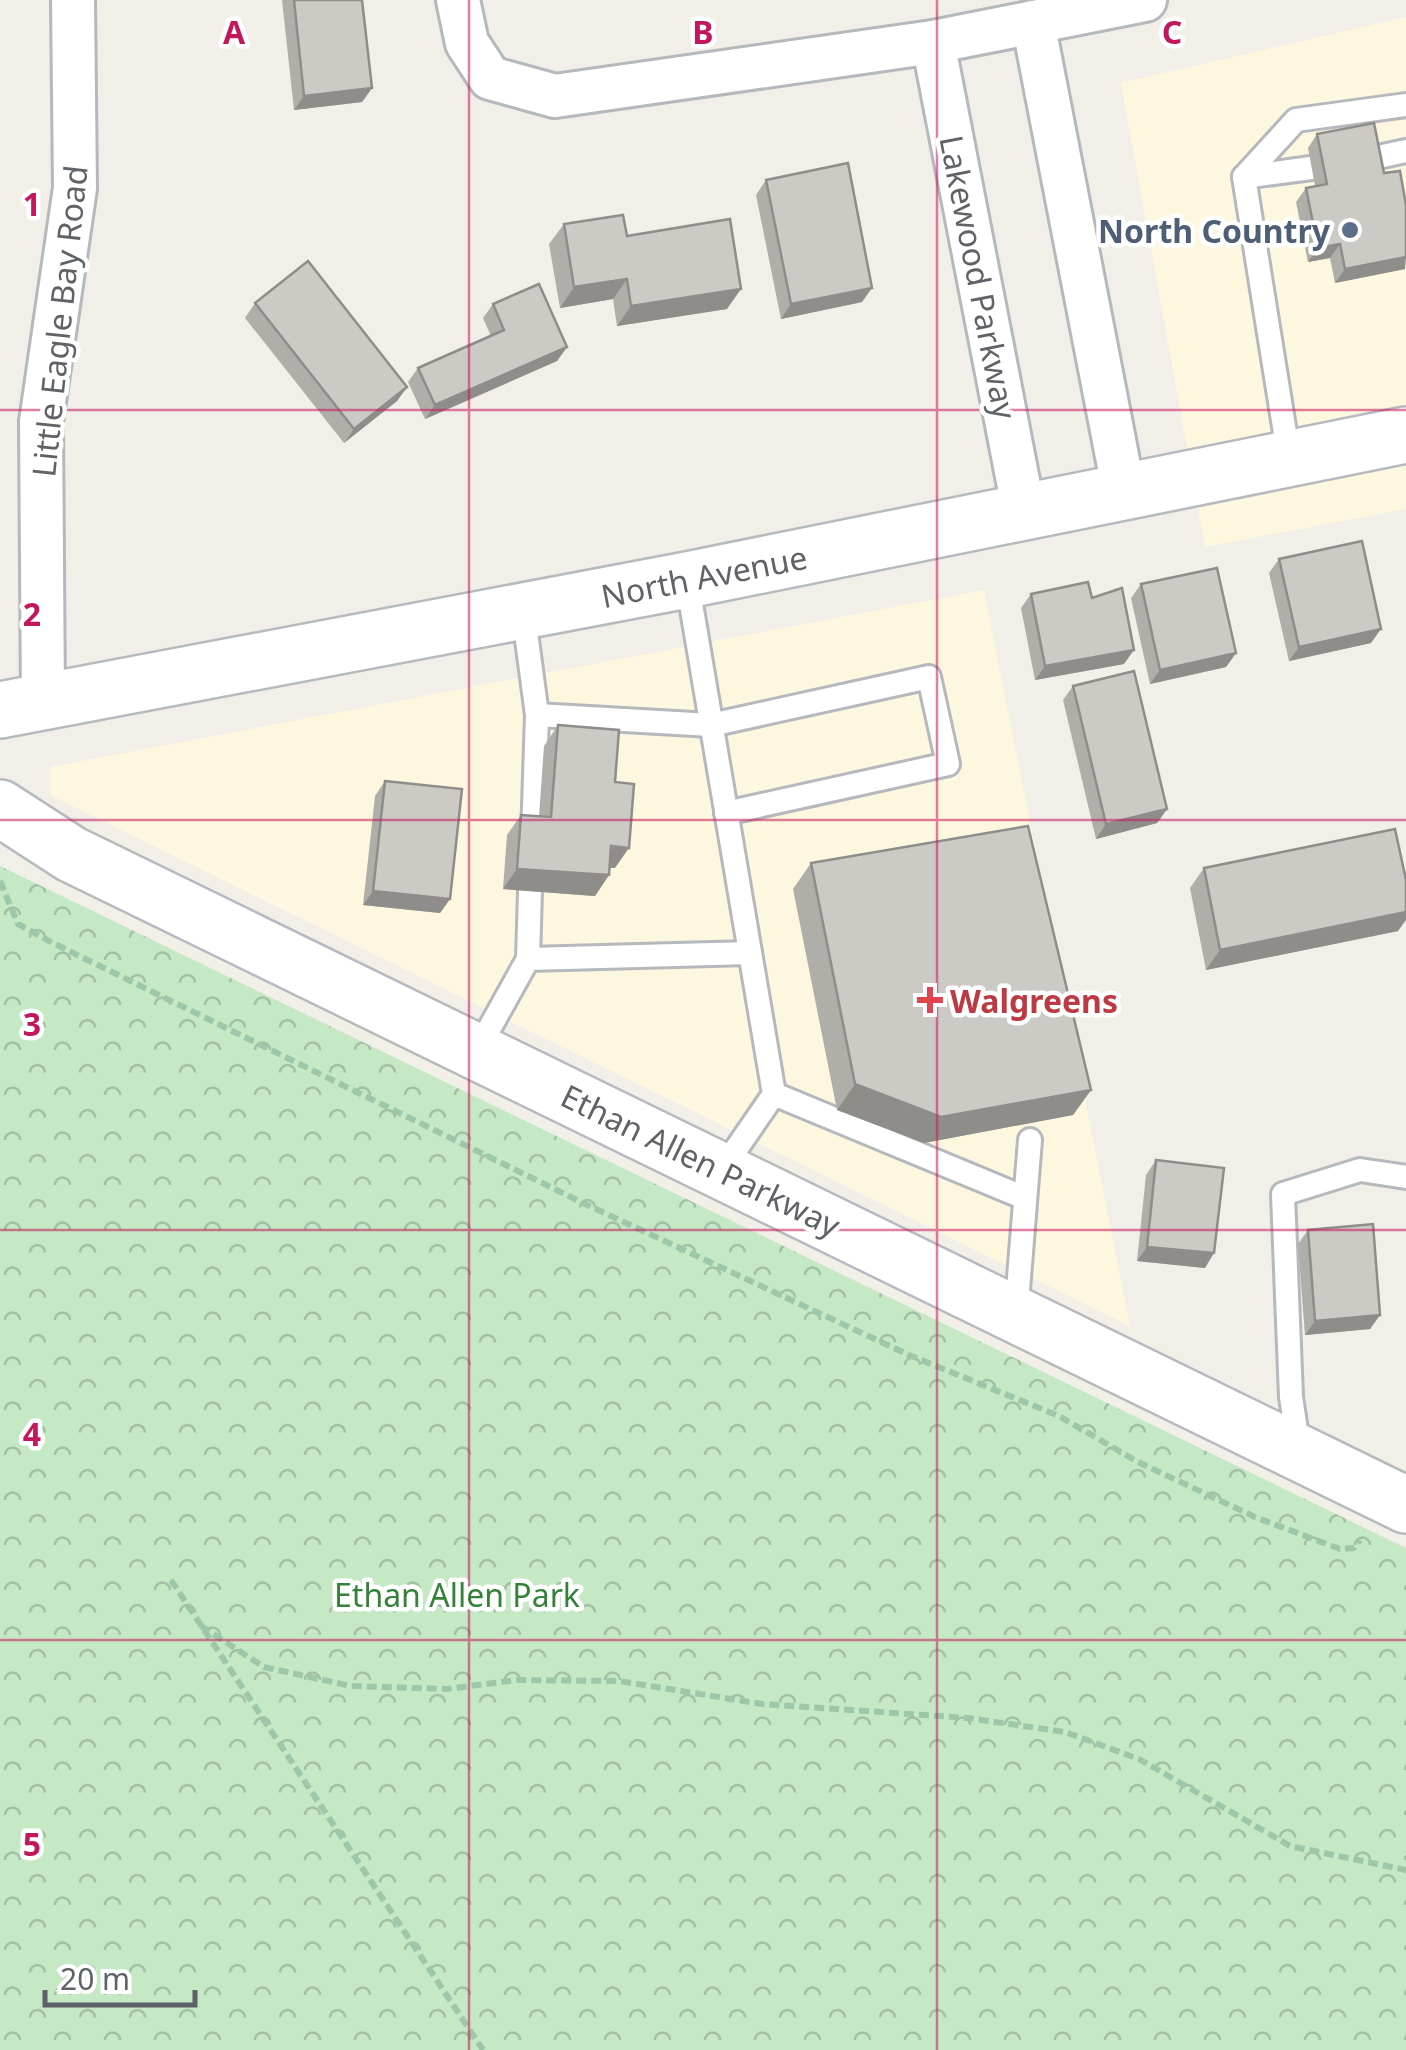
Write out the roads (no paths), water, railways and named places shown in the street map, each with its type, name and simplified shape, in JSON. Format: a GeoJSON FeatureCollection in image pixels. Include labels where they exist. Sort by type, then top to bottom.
{"type":"FeatureCollection","features":[{"type":"Feature","properties":{"kind":"street","name":"Little Eagle Bay Road"},"geometry":{"type":"LineString","coordinates":[[21,706],[41,422],[75,188],[73,0]]}},
{"type":"Feature","properties":{"kind":"street"},"geometry":{"type":"LineString","coordinates":[[458,0],[467,43],[490,78],[555,96],[933,42],[1146,0]]}},
{"type":"Feature","properties":{"kind":"street"},"geometry":{"type":"LineString","coordinates":[[1033,22],[1124,492]]}},
{"type":"Feature","properties":{"kind":"street","name":"Lakewood Parkway"},"geometry":{"type":"LineString","coordinates":[[933,42],[1024,512]]}},
{"type":"Feature","properties":{"kind":"street","name":"North Avenue"},"geometry":{"type":"LineString","coordinates":[[21,706],[687,580],[1406,435]]}},
{"type":"Feature","properties":{"kind":"street","name":"Ethan Allen Parkway"},"geometry":{"type":"LineString","coordinates":[[0,808],[71,854],[478,1049],[1299,1453],[1388,1516]]}},
{"type":"Feature","properties":{"kind":"lane"},"geometry":{"type":"LineString","coordinates":[[1244,177],[1296,120],[1406,105]]}},
{"type":"Feature","properties":{"kind":"lane"},"geometry":{"type":"LineString","coordinates":[[1369,159],[1406,152]]}},
{"type":"Feature","properties":{"kind":"lane"},"geometry":{"type":"LineString","coordinates":[[1244,177],[1311,168]]}},
{"type":"Feature","properties":{"kind":"lane"},"geometry":{"type":"LineString","coordinates":[[1244,177],[1289,458]]}},
{"type":"Feature","properties":{"kind":"lane"},"geometry":{"type":"LineString","coordinates":[[687,580],[774,1094],[721,1170]]}},
{"type":"Feature","properties":{"kind":"lane"},"geometry":{"type":"LineString","coordinates":[[523,610],[537,716],[533,837]]}},
{"type":"Feature","properties":{"kind":"lane"},"geometry":{"type":"LineString","coordinates":[[537,716],[712,725],[929,677],[948,764],[726,812]]}},
{"type":"Feature","properties":{"kind":"lane"},"geometry":{"type":"LineString","coordinates":[[478,1049],[528,959],[530,891]]}},
{"type":"Feature","properties":{"kind":"lane"},"geometry":{"type":"LineString","coordinates":[[528,959],[750,952]]}},
{"type":"Feature","properties":{"kind":"lane"},"geometry":{"type":"LineString","coordinates":[[774,1094],[1026,1198]]}},
{"type":"Feature","properties":{"kind":"lane"},"geometry":{"type":"LineString","coordinates":[[1016,1315],[1030,1140]]}},
{"type":"Feature","properties":{"kind":"lane"},"geometry":{"type":"LineString","coordinates":[[1299,1453],[1291,1398],[1283,1194],[1360,1170],[1406,1177]]}},
{"type":"Feature","properties":{"kind":"place","name":"North Country"},"geometry":{"type":"Point","coordinates":[1350,230]}},
{"type":"Feature","properties":{"kind":"place","name":"Walgreens"},"geometry":{"type":"Point","coordinates":[930,1000]}},
{"type":"Feature","properties":{"kind":"park label","name":"Ethan Allen Park"},"geometry":{"type":"Point","coordinates":[457,1594]}}]}
